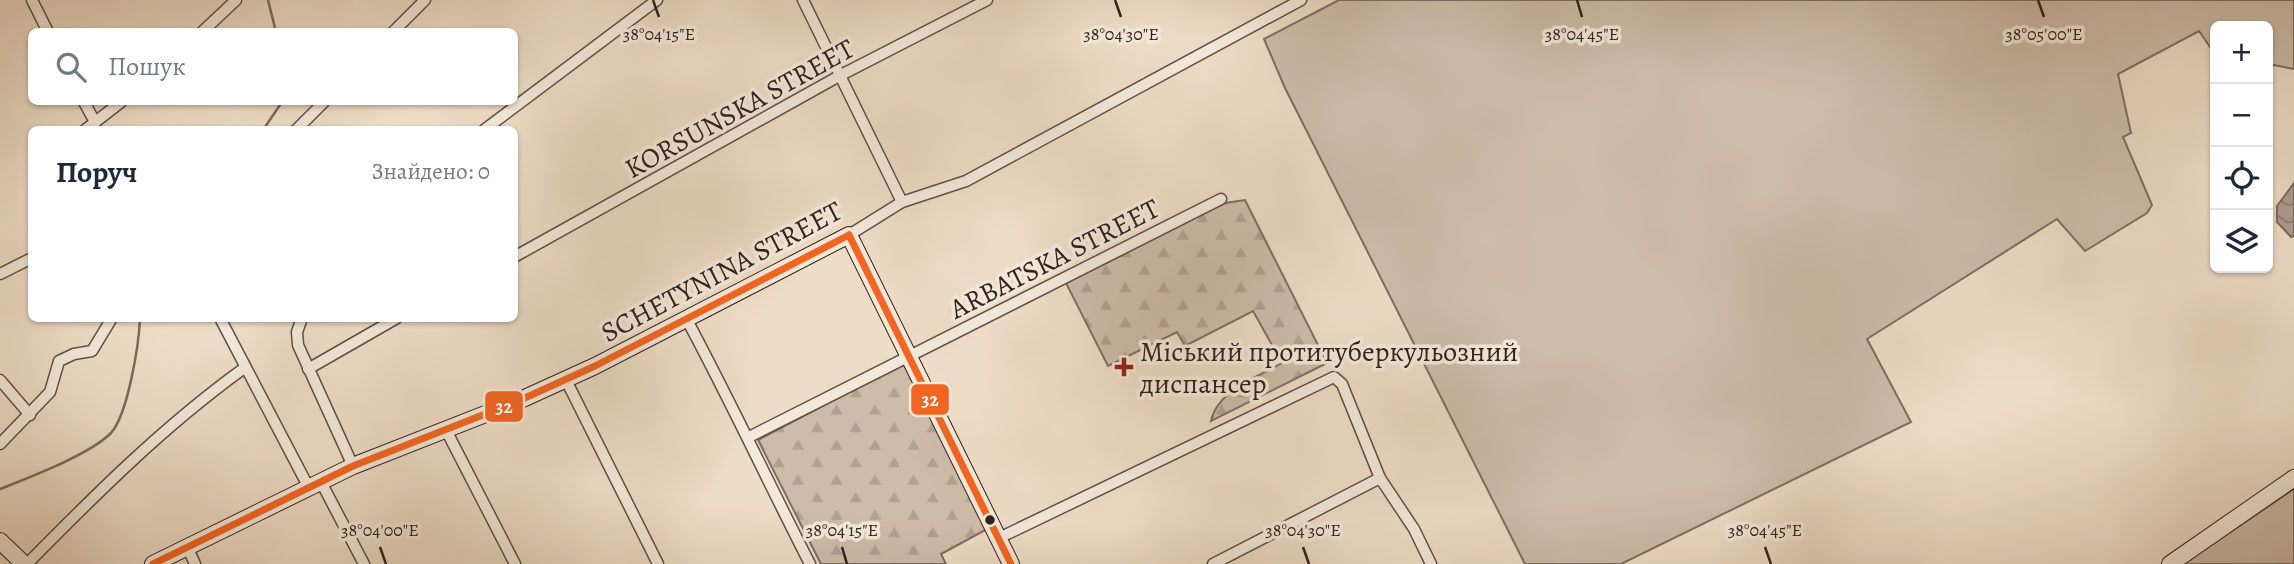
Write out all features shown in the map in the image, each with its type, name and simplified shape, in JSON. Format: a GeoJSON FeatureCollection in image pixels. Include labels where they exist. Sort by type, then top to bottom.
{"type":"FeatureCollection","features":[{"type":"Feature","properties":{"kind":"street"},"geometry":{"type":"LineString","coordinates":[[32,0],[46,28]]}},
{"type":"Feature","properties":{"kind":"street"},"geometry":{"type":"LineString","coordinates":[[206,28],[236,0]]}},
{"type":"Feature","properties":{"kind":"street"},"geometry":{"type":"LineString","coordinates":[[397,28],[425,0]]}},
{"type":"Feature","properties":{"kind":"street"},"geometry":{"type":"LineString","coordinates":[[518,104],[657,0]]}},
{"type":"Feature","properties":{"kind":"street"},"geometry":{"type":"LineString","coordinates":[[803,0],[902,202]]}},
{"type":"Feature","properties":{"kind":"street","name":"KORSUNSKA STREET"},"geometry":{"type":"LineString","coordinates":[[518,255],[841,75],[987,0]]}},
{"type":"Feature","properties":{"kind":"street","name":"SCHETYNINA STREET"},"geometry":{"type":"LineString","coordinates":[[153,564],[353,466],[566,380],[849,235],[902,202],[966,181],[1301,0]]}},
{"type":"Feature","properties":{"kind":"street"},"geometry":{"type":"LineString","coordinates":[[85,105],[90,126],[117,105]]}},
{"type":"Feature","properties":{"kind":"street"},"geometry":{"type":"LineString","coordinates":[[300,126],[321,105]]}},
{"type":"Feature","properties":{"kind":"street"},"geometry":{"type":"LineString","coordinates":[[489,126],[517,105]]}},
{"type":"Feature","properties":{"kind":"street","name":"ARBATSKA STREET"},"geometry":{"type":"LineString","coordinates":[[749,437],[1222,199]]}},
{"type":"Feature","properties":{"kind":"street"},"geometry":{"type":"LineString","coordinates":[[849,235],[1011,564]]}},
{"type":"Feature","properties":{"kind":"street"},"geometry":{"type":"LineString","coordinates":[[0,274],[28,260]]}},
{"type":"Feature","properties":{"kind":"street"},"geometry":{"type":"LineString","coordinates":[[687,320],[749,437],[760,468],[810,564]]}},
{"type":"Feature","properties":{"kind":"street"},"geometry":{"type":"LineString","coordinates":[[0,444],[50,392],[59,362],[74,354],[92,351],[110,322]]}},
{"type":"Feature","properties":{"kind":"street"},"geometry":{"type":"LineString","coordinates":[[222,322],[243,369],[364,564]]}},
{"type":"Feature","properties":{"kind":"street"},"geometry":{"type":"LineString","coordinates":[[301,322],[297,332],[298,345],[353,466]]}},
{"type":"Feature","properties":{"kind":"street"},"geometry":{"type":"LineString","coordinates":[[309,369],[390,322]]}},
{"type":"Feature","properties":{"kind":"street"},"geometry":{"type":"LineString","coordinates":[[0,541],[26,564],[114,475],[189,408],[243,369]]}},
{"type":"Feature","properties":{"kind":"street"},"geometry":{"type":"LineString","coordinates":[[999,538],[1328,377],[1339,379],[1342,384],[1380,478],[1414,529],[1430,564]]}},
{"type":"Feature","properties":{"kind":"street"},"geometry":{"type":"LineString","coordinates":[[0,380],[30,415]]}},
{"type":"Feature","properties":{"kind":"street"},"geometry":{"type":"LineString","coordinates":[[566,380],[658,564]]}},
{"type":"Feature","properties":{"kind":"street"},"geometry":{"type":"LineString","coordinates":[[446,430],[515,564]]}},
{"type":"Feature","properties":{"kind":"street"},"geometry":{"type":"LineString","coordinates":[[1213,564],[1380,478]]}},
{"type":"Feature","properties":{"kind":"street"},"geometry":{"type":"LineString","coordinates":[[2170,564],[2294,478]]}},
{"type":"Feature","properties":{"kind":"street"},"geometry":{"type":"LineString","coordinates":[[187,546],[195,564]]}},
{"type":"Feature","properties":{"kind":"green space"},"geometry":{"type":"Polygon","coordinates":[[[1339,0],[2294,0],[2294,69],[2273,65],[2273,21],[2210,21],[2210,47],[2199,31],[2118,74],[2131,133],[2123,137],[2152,205],[2147,213],[2085,251],[2057,219],[1867,339],[1911,422],[1621,564],[1525,564],[1285,88],[1264,39],[1339,0]]]}},
{"type":"Feature","properties":{"kind":"green space"},"geometry":{"type":"Polygon","coordinates":[[[1245,200],[1327,363],[1211,421],[1221,401],[1230,393],[1282,363],[1253,311],[1185,346],[1177,332],[1108,366],[1066,283],[1225,203],[1245,200]]]}},
{"type":"Feature","properties":{"kind":"green space"},"geometry":{"type":"Polygon","coordinates":[[[906,362],[989,528],[941,554],[946,564],[821,564],[758,440],[906,362]]]}},
{"type":"Feature","properties":{"kind":"green space"},"geometry":{"type":"Polygon","coordinates":[[[2294,489],[2294,564],[2183,564],[2294,489]]]}},
{"type":"Feature","properties":{"kind":"water"},"geometry":{"type":"Polygon","coordinates":[[[2294,183],[2294,236],[2291,237],[2277,222],[2277,206],[2294,183]]]}},
{"type":"Feature","properties":{"kind":"waterway"},"geometry":{"type":"LineString","coordinates":[[268,0],[275,28]]}},
{"type":"Feature","properties":{"kind":"waterway"},"geometry":{"type":"LineString","coordinates":[[266,126],[280,105]]}},
{"type":"Feature","properties":{"kind":"waterway"},"geometry":{"type":"LineString","coordinates":[[0,489],[74,457],[111,433],[123,411],[135,361],[140,322]]}},
{"type":"Feature","properties":{"kind":"transit line","name":"32"},"geometry":{"type":"LineString","coordinates":[[849,235],[1011,564]]}},
{"type":"Feature","properties":{"kind":"transit line","name":"32"},"geometry":{"type":"LineString","coordinates":[[153,564],[353,466],[516,402],[595,366],[849,235]]}},
{"type":"Feature","properties":{"kind":"place","name":"Міський протитуберкульозний диспансер"},"geometry":{"type":"Point","coordinates":[1124,367]}}]}
